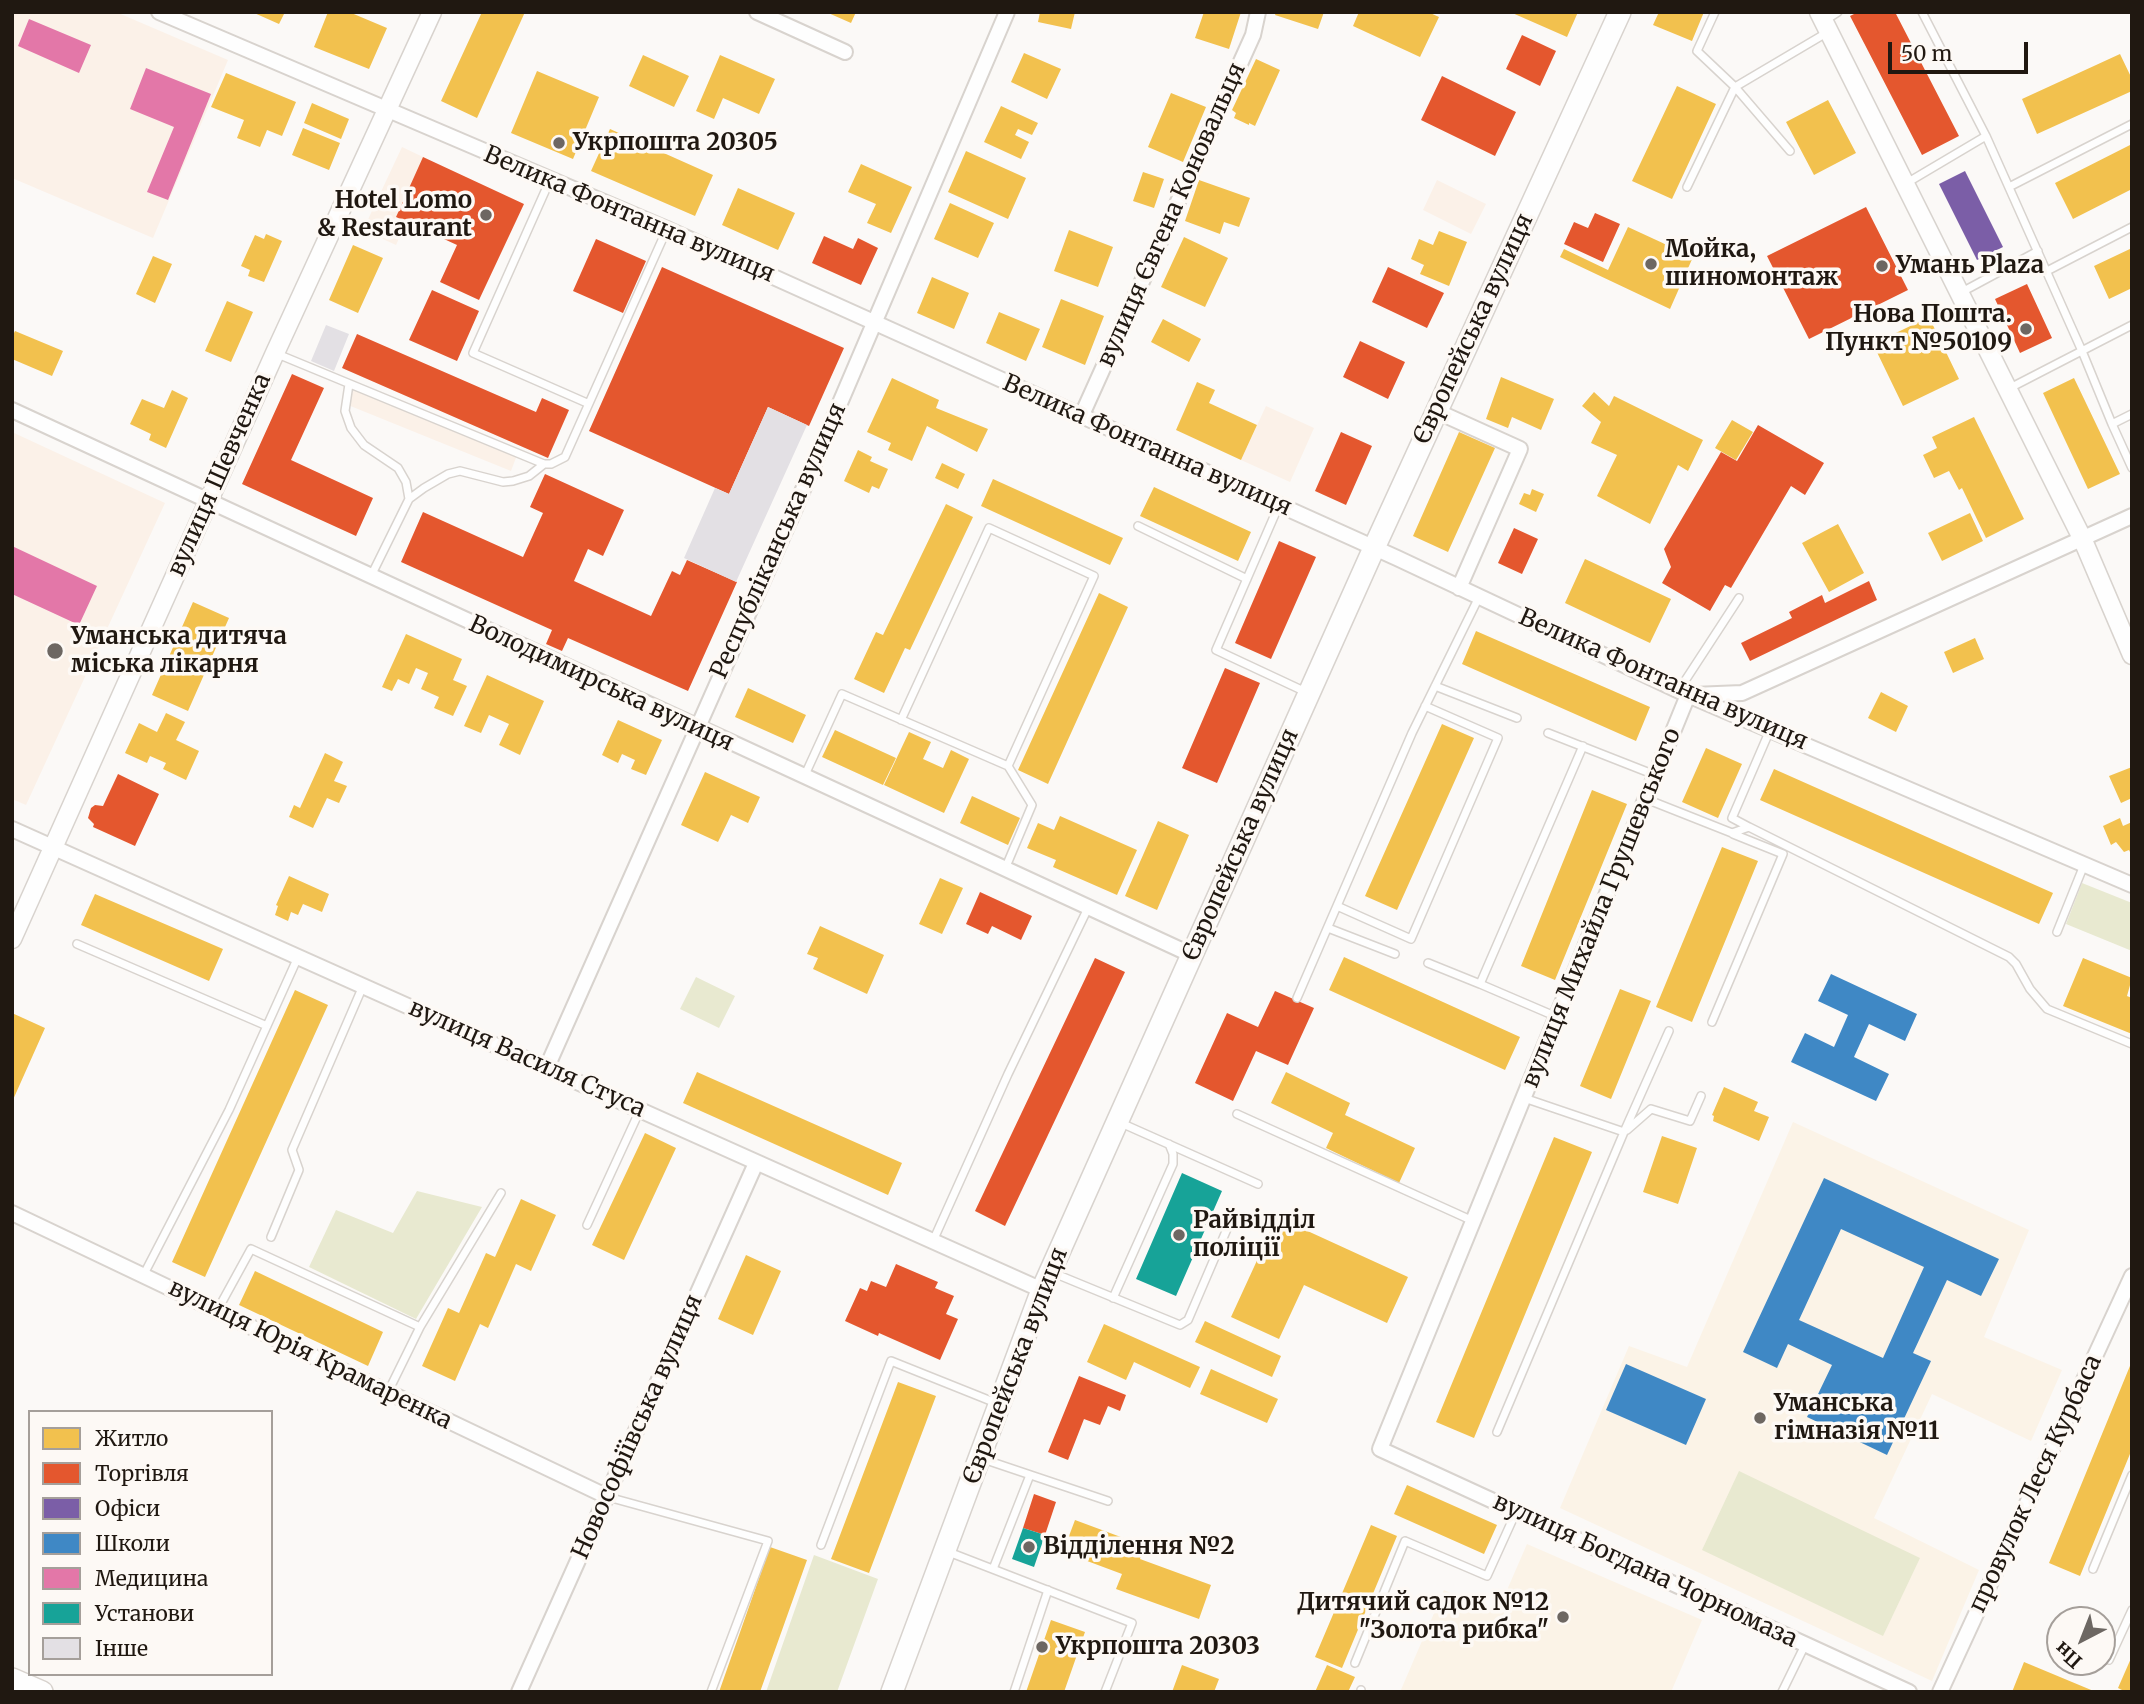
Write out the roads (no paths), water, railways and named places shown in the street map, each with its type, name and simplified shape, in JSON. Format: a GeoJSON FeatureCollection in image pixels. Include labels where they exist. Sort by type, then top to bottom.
{"type":"FeatureCollection","features":[{"type":"Feature","properties":{"kind":"main road","name":"Європейська вулиця"},"geometry":{"type":"LineString","coordinates":[[892,1692],[1046,1281],[1374,548],[1620,12]]}},
{"type":"Feature","properties":{"kind":"street","name":"Велика Фонтанна вулиця"},"geometry":{"type":"LineString","coordinates":[[159,12],[667,229],[1374,548],[1684,693],[2132,885]]}},
{"type":"Feature","properties":{"kind":"street","name":"вулиця Шевченка"},"geometry":{"type":"LineString","coordinates":[[12,939],[275,353],[432,12]]}},
{"type":"Feature","properties":{"kind":"street"},"geometry":{"type":"LineString","coordinates":[[758,12],[845,52]]}},
{"type":"Feature","properties":{"kind":"street","name":"Республіканська вулиця"},"geometry":{"type":"LineString","coordinates":[[547,1068],[793,513],[1007,12]]}},
{"type":"Feature","properties":{"kind":"street","name":"вулиця Євгена Коновальця"},"geometry":{"type":"LineString","coordinates":[[1081,416],[1253,35],[1258,12]]}},
{"type":"Feature","properties":{"kind":"street"},"geometry":{"type":"LineString","coordinates":[[1827,19],[1905,185],[2082,538],[2132,655]]}},
{"type":"Feature","properties":{"kind":"street","name":"Володимирська вулиця"},"geometry":{"type":"LineString","coordinates":[[12,410],[1192,956]]}},
{"type":"Feature","properties":{"kind":"street"},"geometry":{"type":"LineString","coordinates":[[1436,411],[1520,449],[1459,588]]}},
{"type":"Feature","properties":{"kind":"street"},"geometry":{"type":"LineString","coordinates":[[1684,693],[1742,693],[2132,516]]}},
{"type":"Feature","properties":{"kind":"street","name":"вулиця Михайла Грушевського"},"geometry":{"type":"LineString","coordinates":[[1380,1449],[1656,775],[1684,693]]}},
{"type":"Feature","properties":{"kind":"street","name":"вулиця Василя Стуса"},"geometry":{"type":"LineString","coordinates":[[12,829],[933,1242],[1046,1281]]}},
{"type":"Feature","properties":{"kind":"street","name":"Новософіївська вулиця"},"geometry":{"type":"LineString","coordinates":[[519,1692],[755,1163]]}},
{"type":"Feature","properties":{"kind":"street","name":"вулиця Юрія Крамаренка"},"geometry":{"type":"LineString","coordinates":[[12,1213],[608,1497]]}},
{"type":"Feature","properties":{"kind":"street","name":"провулок Леся Курбаса"},"geometry":{"type":"LineString","coordinates":[[1940,1692],[2132,1276]]}},
{"type":"Feature","properties":{"kind":"street","name":"вулиця Богдана Чорномаза"},"geometry":{"type":"LineString","coordinates":[[1380,1449],[1909,1692]]}},
{"type":"Feature","properties":{"kind":"lane"},"geometry":{"type":"LineString","coordinates":[[1715,12],[1697,51],[1735,87],[1790,151]]}},
{"type":"Feature","properties":{"kind":"lane"},"geometry":{"type":"LineString","coordinates":[[1922,12],[1986,136],[2132,468]]}},
{"type":"Feature","properties":{"kind":"lane"},"geometry":{"type":"LineString","coordinates":[[1687,187],[1735,87],[1827,19]]}},
{"type":"Feature","properties":{"kind":"lane"},"geometry":{"type":"LineString","coordinates":[[2009,187],[2132,124]]}},
{"type":"Feature","properties":{"kind":"lane"},"geometry":{"type":"LineString","coordinates":[[1905,185],[1986,136]]}},
{"type":"Feature","properties":{"kind":"lane"},"geometry":{"type":"LineString","coordinates":[[550,180],[473,353],[587,403]]}},
{"type":"Feature","properties":{"kind":"lane"},"geometry":{"type":"LineString","coordinates":[[2047,271],[2132,227]]}},
{"type":"Feature","properties":{"kind":"lane"},"geometry":{"type":"LineString","coordinates":[[370,577],[409,499],[435,481],[456,472],[472,472],[503,482],[529,476],[544,464],[565,457],[667,229]]}},
{"type":"Feature","properties":{"kind":"lane"},"geometry":{"type":"LineString","coordinates":[[1959,293],[2038,251]]}},
{"type":"Feature","properties":{"kind":"lane"},"geometry":{"type":"LineString","coordinates":[[2007,389],[2132,326]]}},
{"type":"Feature","properties":{"kind":"lane"},"geometry":{"type":"LineString","coordinates":[[275,353],[544,464]]}},
{"type":"Feature","properties":{"kind":"lane"},"geometry":{"type":"LineString","coordinates":[[349,383],[345,411],[351,428],[364,445],[395,464],[401,471],[409,499]]}},
{"type":"Feature","properties":{"kind":"lane"},"geometry":{"type":"LineString","coordinates":[[2112,424],[2132,414]]}},
{"type":"Feature","properties":{"kind":"lane"},"geometry":{"type":"LineString","coordinates":[[1279,505],[1216,650],[1309,693]]}},
{"type":"Feature","properties":{"kind":"lane"},"geometry":{"type":"LineString","coordinates":[[1138,526],[1247,579]]}},
{"type":"Feature","properties":{"kind":"lane"},"geometry":{"type":"LineString","coordinates":[[901,720],[989,528],[1094,576],[1007,766]]}},
{"type":"Feature","properties":{"kind":"lane"},"geometry":{"type":"LineString","coordinates":[[1297,998],[1425,706],[1479,597]]}},
{"type":"Feature","properties":{"kind":"lane"},"geometry":{"type":"LineString","coordinates":[[1684,693],[1739,598]]}},
{"type":"Feature","properties":{"kind":"lane"},"geometry":{"type":"LineString","coordinates":[[1435,686],[1517,718]]}},
{"type":"Feature","properties":{"kind":"lane"},"geometry":{"type":"LineString","coordinates":[[804,778],[842,694],[1007,766],[1032,805],[1004,870]]}},
{"type":"Feature","properties":{"kind":"lane"},"geometry":{"type":"LineString","coordinates":[[1337,906],[1411,939],[1498,738],[1425,706]]}},
{"type":"Feature","properties":{"kind":"lane"},"geometry":{"type":"LineString","coordinates":[[1770,730],[1732,818],[2010,957],[2029,989],[2047,1009],[2132,1044]]}},
{"type":"Feature","properties":{"kind":"lane"},"geometry":{"type":"LineString","coordinates":[[1548,733],[1656,775]]}},
{"type":"Feature","properties":{"kind":"lane"},"geometry":{"type":"LineString","coordinates":[[1480,984],[1583,746]]}},
{"type":"Feature","properties":{"kind":"lane"},"geometry":{"type":"LineString","coordinates":[[1646,799],[1783,854],[1712,1022]]}},
{"type":"Feature","properties":{"kind":"lane"},"geometry":{"type":"LineString","coordinates":[[1732,833],[1749,827]]}},
{"type":"Feature","properties":{"kind":"lane"},"geometry":{"type":"LineString","coordinates":[[2057,932],[2084,865]]}},
{"type":"Feature","properties":{"kind":"lane"},"geometry":{"type":"LineString","coordinates":[[933,1242],[1008,1074],[1088,908]]}},
{"type":"Feature","properties":{"kind":"lane"},"geometry":{"type":"LineString","coordinates":[[1328,928],[1395,954]]}},
{"type":"Feature","properties":{"kind":"lane"},"geometry":{"type":"LineString","coordinates":[[76,944],[267,1026]]}},
{"type":"Feature","properties":{"kind":"lane"},"geometry":{"type":"LineString","coordinates":[[143,1276],[229,1110],[298,957]]}},
{"type":"Feature","properties":{"kind":"lane"},"geometry":{"type":"LineString","coordinates":[[1428,963],[1557,1017]]}},
{"type":"Feature","properties":{"kind":"lane"},"geometry":{"type":"LineString","coordinates":[[271,1237],[299,1170],[292,1150],[363,985]]}},
{"type":"Feature","properties":{"kind":"lane"},"geometry":{"type":"LineString","coordinates":[[1497,1432],[1669,1031]]}},
{"type":"Feature","properties":{"kind":"lane"},"geometry":{"type":"LineString","coordinates":[[1624,1132],[1651,1108],[1690,1121],[1701,1096]]}},
{"type":"Feature","properties":{"kind":"lane"},"geometry":{"type":"LineString","coordinates":[[1524,1098],[1624,1132]]}},
{"type":"Feature","properties":{"kind":"lane"},"geometry":{"type":"LineString","coordinates":[[587,1225],[640,1110]]}},
{"type":"Feature","properties":{"kind":"lane"},"geometry":{"type":"LineString","coordinates":[[1237,1114],[1474,1221]]}},
{"type":"Feature","properties":{"kind":"lane"},"geometry":{"type":"LineString","coordinates":[[1118,1121],[1258,1184]]}},
{"type":"Feature","properties":{"kind":"lane"},"geometry":{"type":"LineString","coordinates":[[1113,1297],[1172,1164],[1170,1144]]}},
{"type":"Feature","properties":{"kind":"lane"},"geometry":{"type":"LineString","coordinates":[[388,1392],[420,1327],[501,1193]]}},
{"type":"Feature","properties":{"kind":"lane"},"geometry":{"type":"LineString","coordinates":[[1046,1281],[1113,1297],[1180,1325],[1188,1320],[1230,1222]]}},
{"type":"Feature","properties":{"kind":"lane"},"geometry":{"type":"LineString","coordinates":[[217,1311],[251,1249],[420,1327]]}},
{"type":"Feature","properties":{"kind":"lane"},"geometry":{"type":"LineString","coordinates":[[821,1545],[891,1361],[1000,1405]]}},
{"type":"Feature","properties":{"kind":"lane"},"geometry":{"type":"LineString","coordinates":[[980,1458],[1108,1502]]}},
{"type":"Feature","properties":{"kind":"lane"},"geometry":{"type":"LineString","coordinates":[[993,1569],[1030,1475]]}},
{"type":"Feature","properties":{"kind":"lane"},"geometry":{"type":"LineString","coordinates":[[2093,1569],[2132,1475]]}},
{"type":"Feature","properties":{"kind":"lane"},"geometry":{"type":"LineString","coordinates":[[608,1497],[768,1541],[711,1692]]}},
{"type":"Feature","properties":{"kind":"lane"},"geometry":{"type":"LineString","coordinates":[[1355,1663],[1405,1541],[1487,1576],[1516,1512]]}},
{"type":"Feature","properties":{"kind":"lane"},"geometry":{"type":"LineString","coordinates":[[945,1550],[1132,1623],[1105,1692]]}},
{"type":"Feature","properties":{"kind":"lane"},"geometry":{"type":"LineString","coordinates":[[1014,1692],[1048,1590]]}},
{"type":"Feature","properties":{"kind":"lane"},"geometry":{"type":"LineString","coordinates":[[2116,1645],[2132,1611]]}},
{"type":"Feature","properties":{"kind":"lane"},"geometry":{"type":"LineString","coordinates":[[1782,1692],[1805,1644]]}},
{"type":"Feature","properties":{"kind":"place","name":"Укрпошта 20305"},"geometry":{"type":"Point","coordinates":[559,143]}},
{"type":"Feature","properties":{"kind":"place","name":"Hotel Lomo & Restaurant"},"geometry":{"type":"Point","coordinates":[486,215]}},
{"type":"Feature","properties":{"kind":"place","name":"Мойка, шиномонтаж"},"geometry":{"type":"Point","coordinates":[1651,264]}},
{"type":"Feature","properties":{"kind":"place","name":"Умань Plaza"},"geometry":{"type":"Point","coordinates":[1882,266]}},
{"type":"Feature","properties":{"kind":"place","name":"Нова Пошта. Пункт №50109"},"geometry":{"type":"Point","coordinates":[2026,329]}},
{"type":"Feature","properties":{"kind":"place","name":"Уманська дитяча міська лікарня"},"geometry":{"type":"Point","coordinates":[55,651]}},
{"type":"Feature","properties":{"kind":"place","name":"Райвідділ поліції"},"geometry":{"type":"Point","coordinates":[1179,1235]}},
{"type":"Feature","properties":{"kind":"place","name":"Уманська гімназія №11"},"geometry":{"type":"Point","coordinates":[1760,1418]}},
{"type":"Feature","properties":{"kind":"place","name":"Відділення №2"},"geometry":{"type":"Point","coordinates":[1029,1547]}},
{"type":"Feature","properties":{"kind":"place","name":"Дитячий садок №12 \"Золота рибка\""},"geometry":{"type":"Point","coordinates":[1563,1617]}},
{"type":"Feature","properties":{"kind":"place","name":"Укрпошта 20303"},"geometry":{"type":"Point","coordinates":[1042,1647]}}]}
